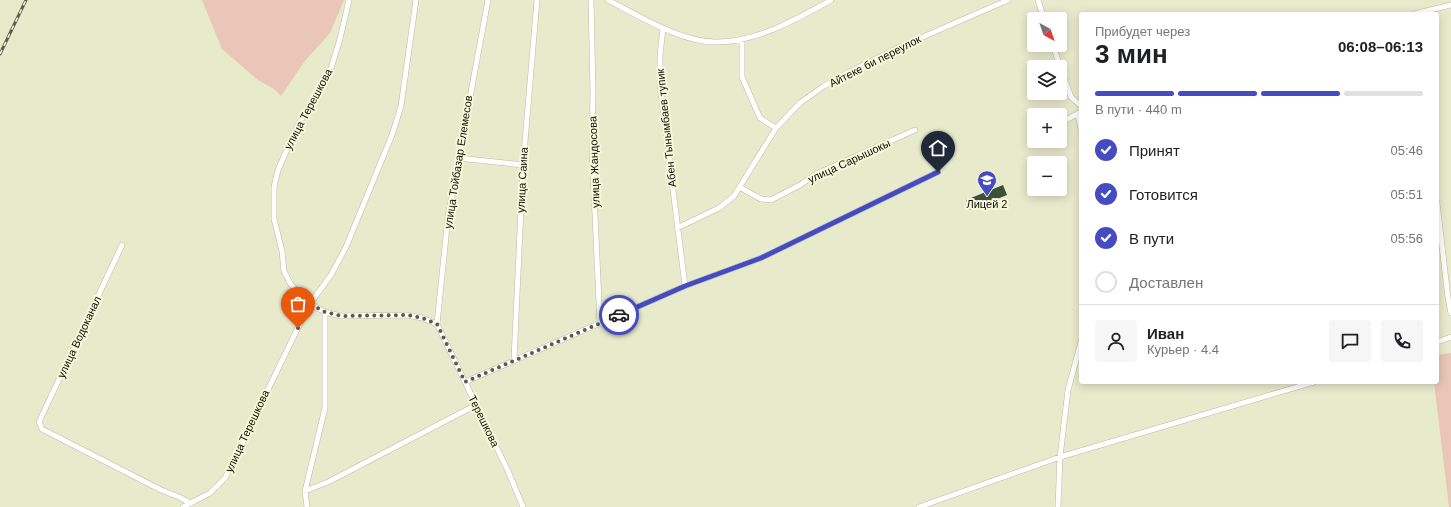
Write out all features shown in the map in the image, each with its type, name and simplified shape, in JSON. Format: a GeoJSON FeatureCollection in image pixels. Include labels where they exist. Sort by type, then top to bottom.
{"type":"FeatureCollection","features":[{"type":"Feature","properties":{"kind":"street","name":"улица Терешкова"},"geometry":{"type":"LineString","coordinates":[[310,304],[290,283],[284,271],[282,251],[274,219],[274,187],[278,170],[297,127],[331,68],[340,39],[349,0]]}},
{"type":"Feature","properties":{"kind":"street","name":"улица Терешкова"},"geometry":{"type":"LineString","coordinates":[[183,507],[210,493],[225,478],[310,304],[331,275],[346,247],[392,135],[401,106],[416,0]]}},
{"type":"Feature","properties":{"kind":"street","name":"улица Тойбазар Елемесов"},"geometry":{"type":"LineString","coordinates":[[437,324],[448,217],[488,0]]}},
{"type":"Feature","properties":{"kind":"street","name":"улица Саина"},"geometry":{"type":"LineString","coordinates":[[514,360],[523,165],[537,0]]}},
{"type":"Feature","properties":{"kind":"street","name":"улица Жандосова"},"geometry":{"type":"LineString","coordinates":[[591,0],[593,92],[592,149],[600,324]]}},
{"type":"Feature","properties":{"kind":"street"},"geometry":{"type":"LineString","coordinates":[[608,0],[662,28],[697,40],[715,42],[742,40],[789,23],[831,0]]}},
{"type":"Feature","properties":{"kind":"street","name":"Айтеке би переулок"},"geometry":{"type":"LineString","coordinates":[[677,228],[727,203],[741,188],[776,128],[800,103],[824,86],[902,46],[1008,0]]}},
{"type":"Feature","properties":{"kind":"street"},"geometry":{"type":"LineString","coordinates":[[1038,0],[1042,12]]}},
{"type":"Feature","properties":{"kind":"street"},"geometry":{"type":"LineString","coordinates":[[1425,12],[1451,5]]}},
{"type":"Feature","properties":{"kind":"street","name":"Абен Тынымбаев тупик"},"geometry":{"type":"LineString","coordinates":[[662,28],[660,85],[685,286]]}},
{"type":"Feature","properties":{"kind":"street"},"geometry":{"type":"LineString","coordinates":[[742,40],[742,77],[760,118],[776,128]]}},
{"type":"Feature","properties":{"kind":"street"},"geometry":{"type":"LineString","coordinates":[[1067,86],[1071,97],[1079,104]]}},
{"type":"Feature","properties":{"kind":"street"},"geometry":{"type":"LineString","coordinates":[[1067,120],[1079,114]]}},
{"type":"Feature","properties":{"kind":"street","name":"улица Сарышокы"},"geometry":{"type":"LineString","coordinates":[[741,188],[761,199],[771,200],[800,185],[816,174],[915,130]]}},
{"type":"Feature","properties":{"kind":"street"},"geometry":{"type":"LineString","coordinates":[[458,158],[523,165]]}},
{"type":"Feature","properties":{"kind":"street"},"geometry":{"type":"LineString","coordinates":[[465,382],[685,286],[761,258],[938,172]]}},
{"type":"Feature","properties":{"kind":"street"},"geometry":{"type":"LineString","coordinates":[[1439,220],[1451,313]]}},
{"type":"Feature","properties":{"kind":"street","name":"улица Водоканал"},"geometry":{"type":"LineString","coordinates":[[122,245],[39,422],[42,430],[160,490],[190,503]]}},
{"type":"Feature","properties":{"kind":"street"},"geometry":{"type":"LineString","coordinates":[[310,304],[325,312],[341,316],[408,315],[422,318],[437,324]]}},
{"type":"Feature","properties":{"kind":"street"},"geometry":{"type":"LineString","coordinates":[[307,507],[305,491],[325,408],[325,312]]}},
{"type":"Feature","properties":{"kind":"street","name":"Терешкова"},"geometry":{"type":"LineString","coordinates":[[437,324],[508,471],[522,507]]}},
{"type":"Feature","properties":{"kind":"street"},"geometry":{"type":"LineString","coordinates":[[1439,341],[1451,336]]}},
{"type":"Feature","properties":{"kind":"street"},"geometry":{"type":"LineString","coordinates":[[1058,507],[1060,457],[1068,390],[1079,349]]}},
{"type":"Feature","properties":{"kind":"street"},"geometry":{"type":"LineString","coordinates":[[919,507],[1060,457],[1307,384]]}},
{"type":"Feature","properties":{"kind":"street"},"geometry":{"type":"LineString","coordinates":[[305,491],[328,482],[476,405]]}},
{"type":"Feature","properties":{"kind":"shaded area"},"geometry":{"type":"Polygon","coordinates":[[[202,0],[344,0],[330,33],[304,62],[281,96],[274,89],[258,80],[222,49],[202,0]]]}},
{"type":"Feature","properties":{"kind":"shaded area"},"geometry":{"type":"Polygon","coordinates":[[[1451,353],[1451,507],[1449,507],[1434,384],[1439,384],[1439,355],[1451,353]]]}},
{"type":"Feature","properties":{"kind":"building","name":"Лицей 2"},"geometry":{"type":"Polygon","coordinates":[[[1003,185],[1007,195],[970,210],[966,200],[1003,185]]]}},
{"type":"Feature","properties":{"kind":"railway"},"geometry":{"type":"LineString","coordinates":[[0,54],[26,0]]}},
{"type":"Feature","properties":{"kind":"way so far"},"geometry":{"type":"LineString","coordinates":[[298,328],[310,304],[325,312],[341,316],[408,315],[422,318],[437,324],[465,382],[619,315]]}},
{"type":"Feature","properties":{"kind":"place","name":"Лицей 2"},"geometry":{"type":"Point","coordinates":[987,197]}},
{"type":"Feature","properties":{"kind":"route"},"geometry":{"type":"LineString","coordinates":[[619,315],[685,286],[761,258],[938,172]]}}]}
